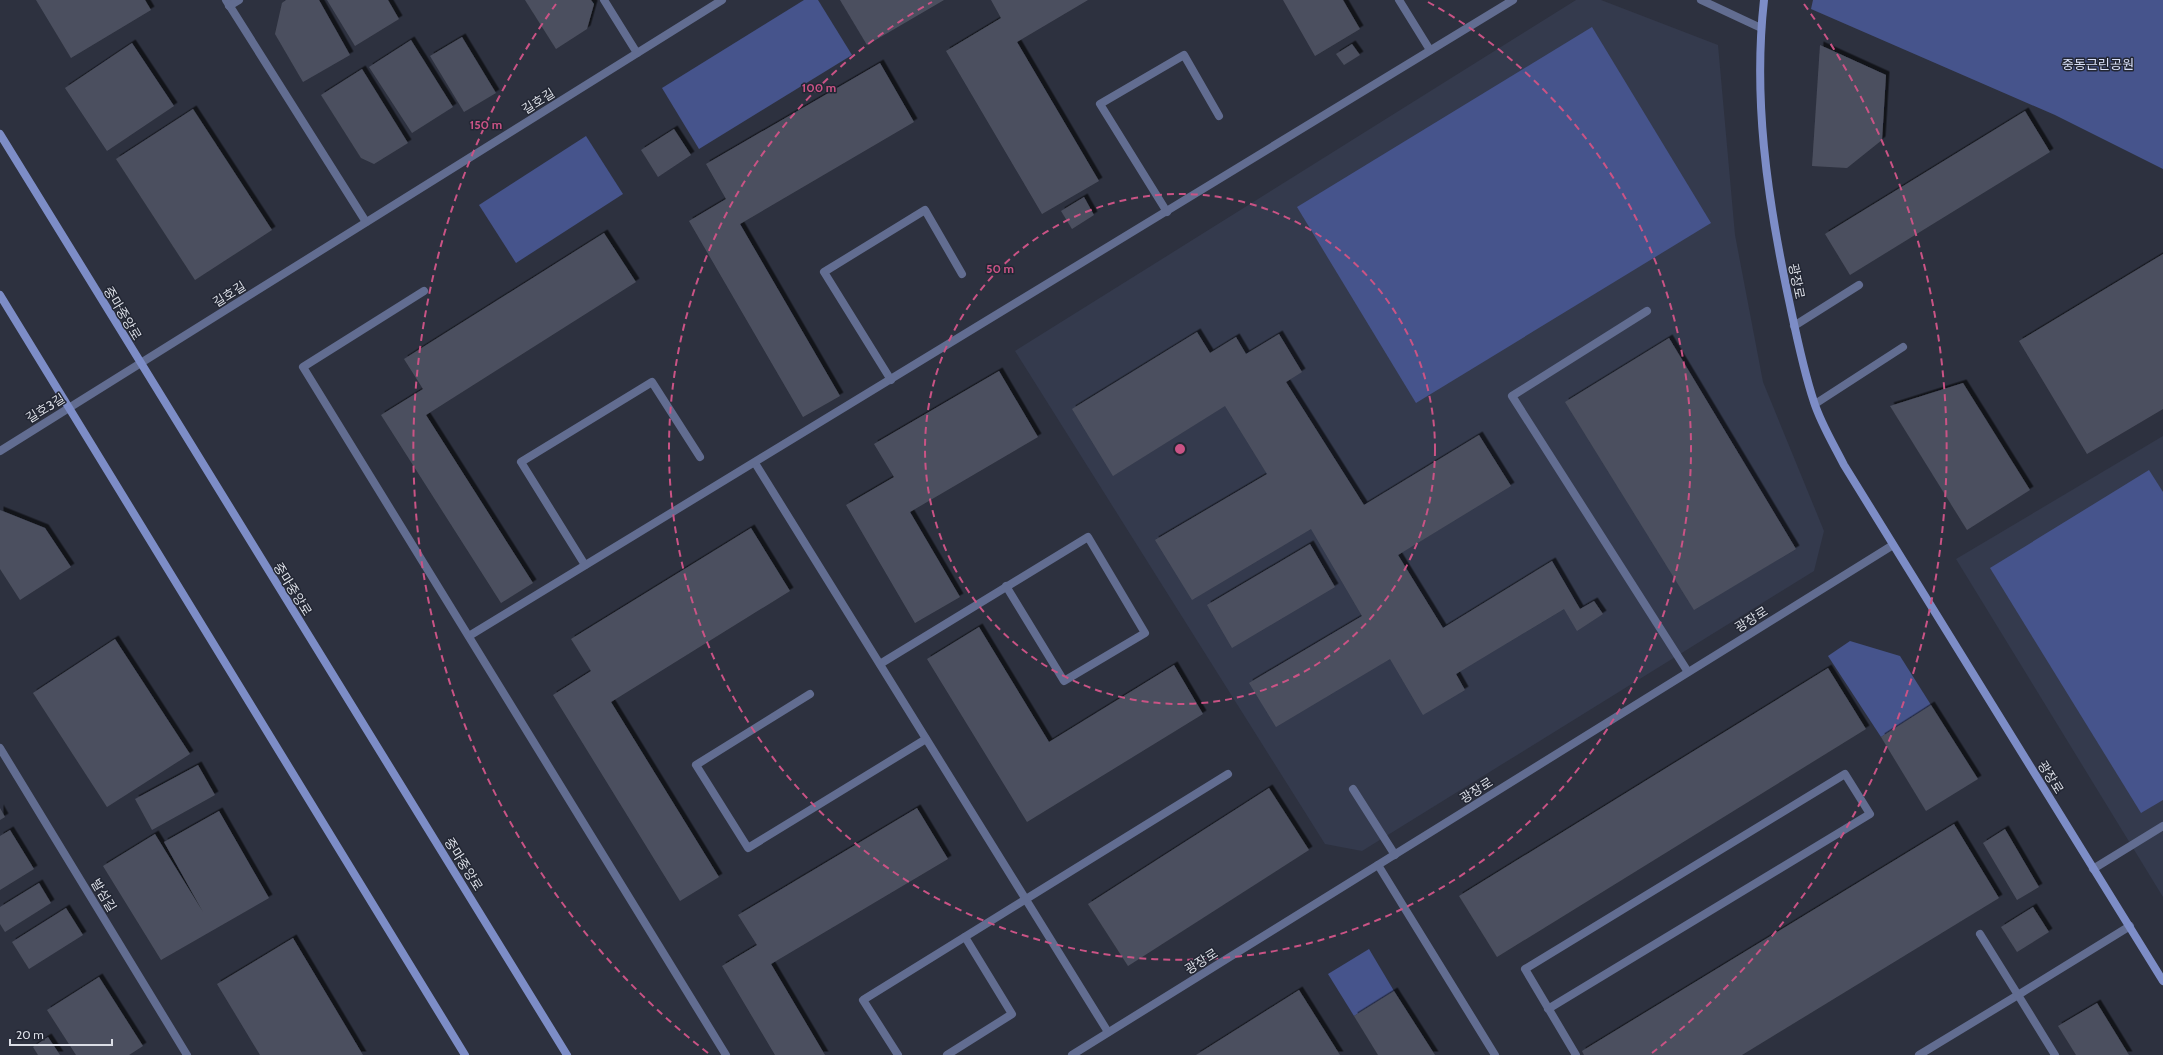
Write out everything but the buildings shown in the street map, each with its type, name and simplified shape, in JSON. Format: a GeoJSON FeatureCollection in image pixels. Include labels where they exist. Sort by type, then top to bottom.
{"type":"FeatureCollection","features":[{"type":"Feature","properties":{"kind":"main road","name":"광장로"},"geometry":{"type":"LineString","coordinates":[[1764,0],[1761,28],[1761,124],[1772,221],[1794,326],[1815,404],[1844,465],[2163,981]]}},
{"type":"Feature","properties":{"kind":"main road","name":"중마중앙로"},"geometry":{"type":"LineString","coordinates":[[0,134],[567,1055]]}},
{"type":"Feature","properties":{"kind":"main road"},"geometry":{"type":"LineString","coordinates":[[0,295],[465,1055]]}},
{"type":"Feature","properties":{"kind":"street"},"geometry":{"type":"LineString","coordinates":[[239,0],[227,3],[366,222]]}},
{"type":"Feature","properties":{"kind":"street"},"geometry":{"type":"LineString","coordinates":[[604,0],[637,53]]}},
{"type":"Feature","properties":{"kind":"street","name":"길호길"},"geometry":{"type":"LineString","coordinates":[[103,386],[722,0]]}},
{"type":"Feature","properties":{"kind":"street"},"geometry":{"type":"LineString","coordinates":[[1399,0],[1430,50]]}},
{"type":"Feature","properties":{"kind":"street"},"geometry":{"type":"LineString","coordinates":[[469,636],[1513,0]]}},
{"type":"Feature","properties":{"kind":"street"},"geometry":{"type":"LineString","coordinates":[[1701,0],[1761,28]]}},
{"type":"Feature","properties":{"kind":"street"},"geometry":{"type":"LineString","coordinates":[[1167,212],[1100,104],[1184,55],[1219,116]]}},
{"type":"Feature","properties":{"kind":"street"},"geometry":{"type":"LineString","coordinates":[[891,380],[824,272],[925,210],[962,274]]}},
{"type":"Feature","properties":{"kind":"street"},"geometry":{"type":"LineString","coordinates":[[1794,326],[1859,285]]}},
{"type":"Feature","properties":{"kind":"street"},"geometry":{"type":"LineString","coordinates":[[424,291],[303,367],[726,1055]]}},
{"type":"Feature","properties":{"kind":"street"},"geometry":{"type":"LineString","coordinates":[[1647,311],[1512,396],[1688,672]]}},
{"type":"Feature","properties":{"kind":"street"},"geometry":{"type":"LineString","coordinates":[[1815,404],[1903,347]]}},
{"type":"Feature","properties":{"kind":"street"},"geometry":{"type":"LineString","coordinates":[[585,565],[521,462],[652,382],[700,458]]}},
{"type":"Feature","properties":{"kind":"street","name":"길호3길"},"geometry":{"type":"LineString","coordinates":[[0,451],[103,386]]}},
{"type":"Feature","properties":{"kind":"street"},"geometry":{"type":"LineString","coordinates":[[755,463],[1108,1032]]}},
{"type":"Feature","properties":{"kind":"street"},"geometry":{"type":"LineString","coordinates":[[880,664],[1006,586],[1088,537],[1145,633],[1064,681],[1006,586]]}},
{"type":"Feature","properties":{"kind":"street","name":"광장로"},"geometry":{"type":"LineString","coordinates":[[1072,1055],[1893,545]]}},
{"type":"Feature","properties":{"kind":"street"},"geometry":{"type":"LineString","coordinates":[[810,694],[696,765],[748,848],[926,739]]}},
{"type":"Feature","properties":{"kind":"street","name":"발섬길"},"geometry":{"type":"LineString","coordinates":[[0,748],[187,1055]]}},
{"type":"Feature","properties":{"kind":"street"},"geometry":{"type":"LineString","coordinates":[[898,1055],[863,1000],[1228,774]]}},
{"type":"Feature","properties":{"kind":"street"},"geometry":{"type":"LineString","coordinates":[[1548,1009],[1870,814],[1845,774],[1525,969],[1548,1009],[1576,1055]]}},
{"type":"Feature","properties":{"kind":"street"},"geometry":{"type":"LineString","coordinates":[[1353,789],[1394,855]]}},
{"type":"Feature","properties":{"kind":"street"},"geometry":{"type":"LineString","coordinates":[[2094,869],[2163,826]]}},
{"type":"Feature","properties":{"kind":"street"},"geometry":{"type":"LineString","coordinates":[[1378,865],[1495,1055]]}},
{"type":"Feature","properties":{"kind":"street"},"geometry":{"type":"LineString","coordinates":[[1919,1055],[2130,926]]}},
{"type":"Feature","properties":{"kind":"street"},"geometry":{"type":"LineString","coordinates":[[1980,934],[2055,1055]]}},
{"type":"Feature","properties":{"kind":"street"},"geometry":{"type":"LineString","coordinates":[[947,1055],[1012,1014],[965,937]]}},
{"type":"Feature","properties":{"kind":"shaded area"},"geometry":{"type":"Polygon","coordinates":[[[1576,0],[1601,0],[1718,45],[1735,235],[1763,382],[1824,531],[1814,571],[1362,851],[1325,844],[1015,351],[1576,0]]]}},
{"type":"Feature","properties":{"kind":"shaded area"},"geometry":{"type":"Polygon","coordinates":[[[2163,436],[2163,897],[1956,559],[2163,436]]]}},
{"type":"Feature","properties":{"kind":"green space"},"geometry":{"type":"Polygon","coordinates":[[[804,0],[818,0],[852,55],[699,149],[662,88],[804,0]]]}},
{"type":"Feature","properties":{"kind":"green space","name":"중동근린공원"},"geometry":{"type":"Polygon","coordinates":[[[1813,0],[2163,0],[2163,169],[2055,115],[1811,9],[1813,0]]]}},
{"type":"Feature","properties":{"kind":"green space"},"geometry":{"type":"Polygon","coordinates":[[[1592,27],[1711,223],[1416,403],[1297,207],[1592,27]]]}},
{"type":"Feature","properties":{"kind":"green space"},"geometry":{"type":"Polygon","coordinates":[[[586,136],[623,194],[516,263],[479,205],[586,136]]]}},
{"type":"Feature","properties":{"kind":"green space"},"geometry":{"type":"Polygon","coordinates":[[[2149,470],[2163,492],[2163,800],[2141,813],[1990,568],[2149,470]]]}},
{"type":"Feature","properties":{"kind":"green space"},"geometry":{"type":"Polygon","coordinates":[[[1850,641],[1900,656],[1931,705],[1881,737],[1828,656],[1850,641]]]}},
{"type":"Feature","properties":{"kind":"green space"},"geometry":{"type":"Polygon","coordinates":[[[1369,949],[1394,991],[1354,1016],[1328,974],[1369,949]]]}}]}
